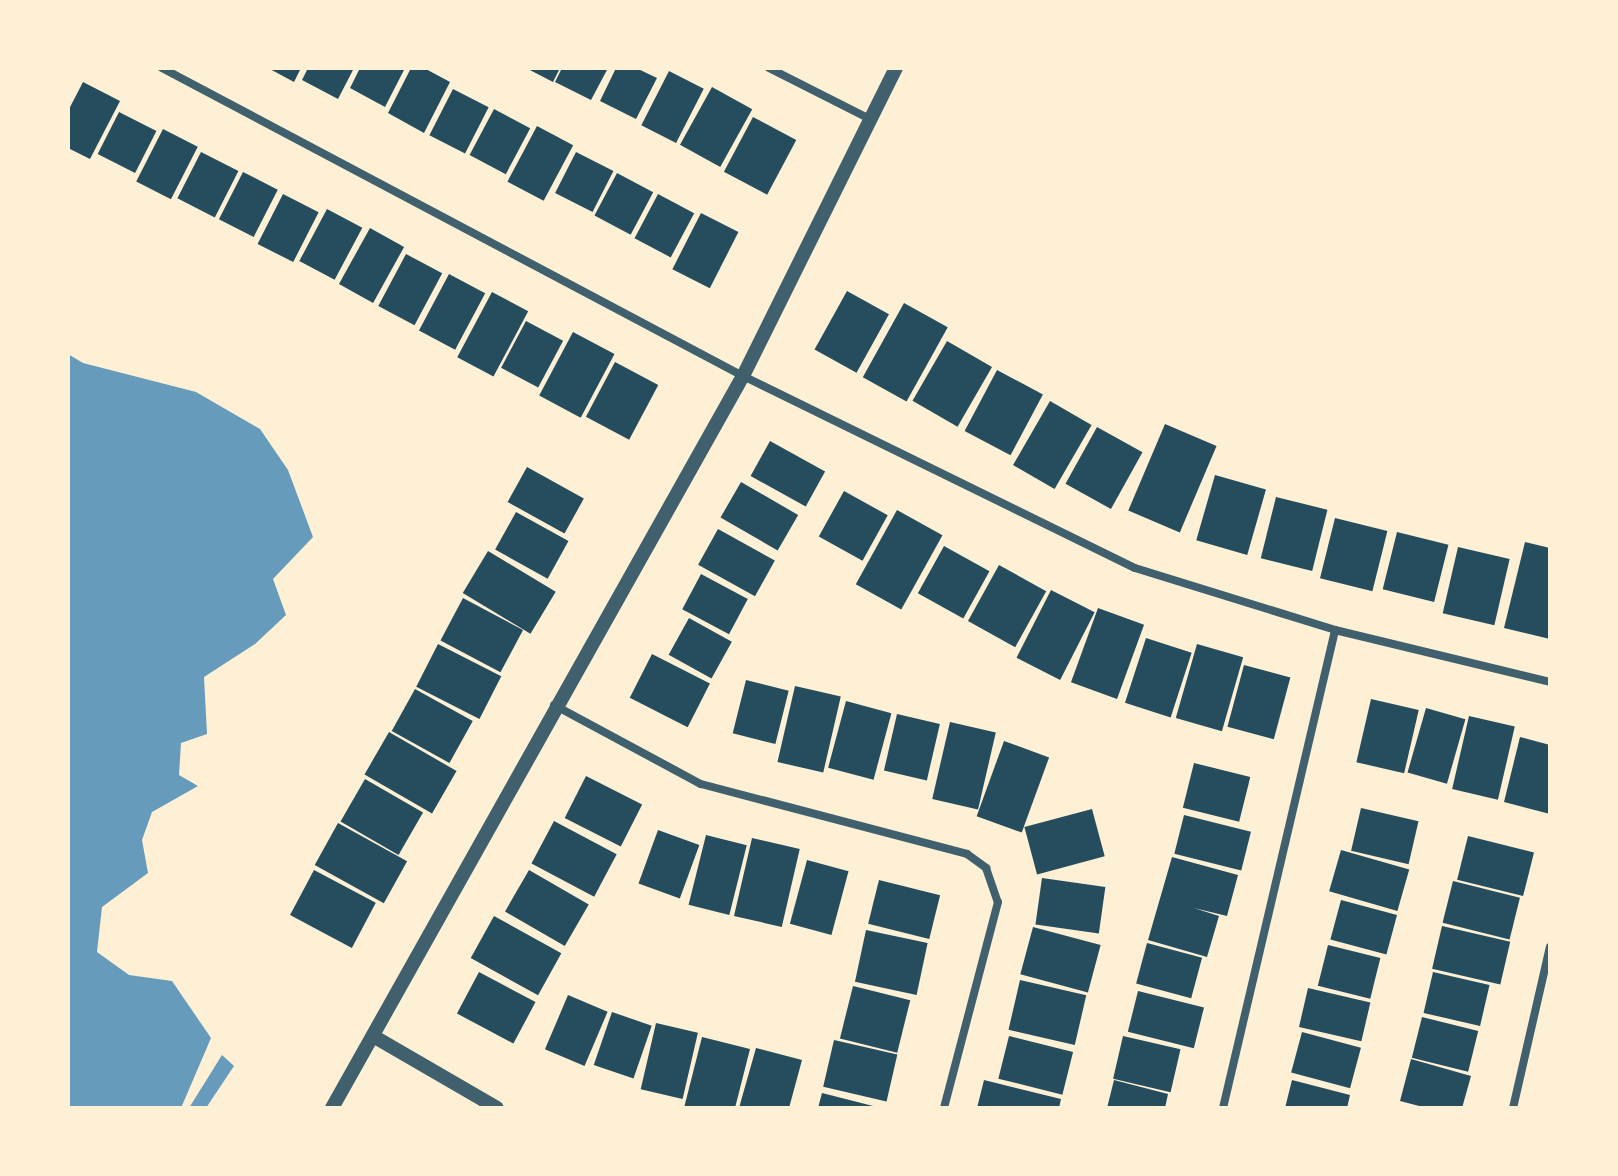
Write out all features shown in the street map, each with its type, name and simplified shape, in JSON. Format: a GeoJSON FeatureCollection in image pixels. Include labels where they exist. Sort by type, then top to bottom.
{"type":"FeatureCollection","features":[{"type":"Feature","properties":{"kind":"street"},"geometry":{"type":"LineString","coordinates":[[162,68],[743,376],[1135,568],[1335,630],[1550,682]]}},
{"type":"Feature","properties":{"kind":"street"},"geometry":{"type":"LineString","coordinates":[[769,68],[870,119]]}},
{"type":"Feature","properties":{"kind":"street"},"geometry":{"type":"LineString","coordinates":[[332,1108],[554,705],[743,376],[896,68]]}},
{"type":"Feature","properties":{"kind":"street"},"geometry":{"type":"LineString","coordinates":[[1223,1108],[1335,630]]}},
{"type":"Feature","properties":{"kind":"street"},"geometry":{"type":"LineString","coordinates":[[554,705],[701,784],[967,854],[986,868],[998,902],[944,1108]]}},
{"type":"Feature","properties":{"kind":"street"},"geometry":{"type":"LineString","coordinates":[[1513,1108],[1550,947]]}},
{"type":"Feature","properties":{"kind":"street"},"geometry":{"type":"LineString","coordinates":[[373,1036],[497,1108]]}},
{"type":"Feature","properties":{"kind":"water"},"geometry":{"type":"Polygon","coordinates":[[[68,354],[83,363],[196,392],[260,429],[288,470],[313,537],[273,579],[286,615],[255,644],[204,677],[207,734],[181,743],[179,775],[198,786],[152,812],[142,840],[148,873],[102,907],[97,952],[129,975],[172,981],[211,1038],[181,1108],[68,1108],[68,354]]]}},
{"type":"Feature","properties":{"kind":"water"},"geometry":{"type":"Polygon","coordinates":[[[222,1055],[234,1066],[206,1108],[189,1108],[222,1055]]]}},
{"type":"Feature","properties":{"kind":"building"},"geometry":{"type":"Polygon","coordinates":[[[268,68],[301,68],[294,82],[268,68]]]}},
{"type":"Feature","properties":{"kind":"building"},"geometry":{"type":"Polygon","coordinates":[[[308,68],[354,68],[338,99],[302,80],[308,68]]]}},
{"type":"Feature","properties":{"kind":"building"},"geometry":{"type":"Polygon","coordinates":[[[360,68],[405,68],[385,107],[350,88],[360,68]]]}},
{"type":"Feature","properties":{"kind":"building"},"geometry":{"type":"Polygon","coordinates":[[[411,68],[424,68],[450,82],[424,133],[388,113],[411,68]]]}},
{"type":"Feature","properties":{"kind":"building"},"geometry":{"type":"Polygon","coordinates":[[[526,68],[560,68],[553,82],[526,68]]]}},
{"type":"Feature","properties":{"kind":"building"},"geometry":{"type":"Polygon","coordinates":[[[562,68],[608,68],[591,100],[555,82],[562,68]]]}},
{"type":"Feature","properties":{"kind":"building"},"geometry":{"type":"Polygon","coordinates":[[[616,68],[636,68],[657,78],[636,119],[600,101],[616,68]]]}},
{"type":"Feature","properties":{"kind":"building"},"geometry":{"type":"Polygon","coordinates":[[[669,71],[704,89],[676,143],[641,125],[669,71]]]}},
{"type":"Feature","properties":{"kind":"building"},"geometry":{"type":"Polygon","coordinates":[[[83,82],[120,101],[90,159],[68,148],[68,111],[83,82]]]}},
{"type":"Feature","properties":{"kind":"building"},"geometry":{"type":"Polygon","coordinates":[[[712,87],[752,109],[720,167],[680,145],[712,87]]]}},
{"type":"Feature","properties":{"kind":"building"},"geometry":{"type":"Polygon","coordinates":[[[453,89],[489,107],[465,153],[429,135],[453,89]]]}},
{"type":"Feature","properties":{"kind":"building"},"geometry":{"type":"Polygon","coordinates":[[[494,109],[530,128],[506,174],[470,155],[494,109]]]}},
{"type":"Feature","properties":{"kind":"building"},"geometry":{"type":"Polygon","coordinates":[[[119,112],[156,131],[135,173],[98,154],[119,112]]]}},
{"type":"Feature","properties":{"kind":"building"},"geometry":{"type":"Polygon","coordinates":[[[753,117],[796,140],[767,195],[724,172],[753,117]]]}},
{"type":"Feature","properties":{"kind":"building"},"geometry":{"type":"Polygon","coordinates":[[[537,126],[573,145],[544,201],[507,182],[537,126]]]}},
{"type":"Feature","properties":{"kind":"building"},"geometry":{"type":"Polygon","coordinates":[[[163,129],[198,147],[171,199],[136,182],[163,129]]]}},
{"type":"Feature","properties":{"kind":"building"},"geometry":{"type":"Polygon","coordinates":[[[201,152],[238,171],[215,217],[177,198],[201,152]]]}},
{"type":"Feature","properties":{"kind":"building"},"geometry":{"type":"Polygon","coordinates":[[[576,152],[613,171],[593,212],[555,193],[576,152]]]}},
{"type":"Feature","properties":{"kind":"building"},"geometry":{"type":"Polygon","coordinates":[[[243,172],[278,190],[254,237],[219,219],[243,172]]]}},
{"type":"Feature","properties":{"kind":"building"},"geometry":{"type":"Polygon","coordinates":[[[617,173],[653,192],[631,235],[594,215],[617,173]]]}},
{"type":"Feature","properties":{"kind":"building"},"geometry":{"type":"Polygon","coordinates":[[[283,194],[319,212],[293,262],[258,244],[283,194]]]}},
{"type":"Feature","properties":{"kind":"building"},"geometry":{"type":"Polygon","coordinates":[[[658,194],[694,213],[671,257],[635,238],[658,194]]]}},
{"type":"Feature","properties":{"kind":"building"},"geometry":{"type":"Polygon","coordinates":[[[327,209],[362,228],[335,280],[299,261],[327,209]]]}},
{"type":"Feature","properties":{"kind":"building"},"geometry":{"type":"Polygon","coordinates":[[[701,213],[738,232],[710,288],[672,269],[701,213]]]}},
{"type":"Feature","properties":{"kind":"building"},"geometry":{"type":"Polygon","coordinates":[[[370,228],[404,247],[373,303],[339,284],[370,228]]]}},
{"type":"Feature","properties":{"kind":"building"},"geometry":{"type":"Polygon","coordinates":[[[406,254],[442,273],[415,325],[378,306],[406,254]]]}},
{"type":"Feature","properties":{"kind":"building"},"geometry":{"type":"Polygon","coordinates":[[[449,274],[485,293],[455,350],[419,331],[449,274]]]}},
{"type":"Feature","properties":{"kind":"building"},"geometry":{"type":"Polygon","coordinates":[[[847,291],[889,314],[856,373],[815,350],[847,291]]]}},
{"type":"Feature","properties":{"kind":"building"},"geometry":{"type":"Polygon","coordinates":[[[492,292],[528,311],[493,377],[457,357],[492,292]]]}},
{"type":"Feature","properties":{"kind":"building"},"geometry":{"type":"Polygon","coordinates":[[[904,303],[948,327],[907,402],[863,377],[904,303]]]}},
{"type":"Feature","properties":{"kind":"building"},"geometry":{"type":"Polygon","coordinates":[[[526,321],[563,341],[538,388],[501,368],[526,321]]]}},
{"type":"Feature","properties":{"kind":"building"},"geometry":{"type":"Polygon","coordinates":[[[573,332],[614,354],[581,418],[539,396],[573,332]]]}},
{"type":"Feature","properties":{"kind":"building"},"geometry":{"type":"Polygon","coordinates":[[[947,341],[992,367],[958,427],[912,401],[947,341]]]}},
{"type":"Feature","properties":{"kind":"building"},"geometry":{"type":"Polygon","coordinates":[[[615,362],[658,385],[629,440],[586,417],[615,362]]]}},
{"type":"Feature","properties":{"kind":"building"},"geometry":{"type":"Polygon","coordinates":[[[997,370],[1043,394],[1011,455],[965,431],[997,370]]]}},
{"type":"Feature","properties":{"kind":"building"},"geometry":{"type":"Polygon","coordinates":[[[1050,401],[1092,425],[1055,489],[1013,465],[1050,401]]]}},
{"type":"Feature","properties":{"kind":"building"},"geometry":{"type":"Polygon","coordinates":[[[1165,424],[1217,446],[1180,532],[1128,511],[1165,424]]]}},
{"type":"Feature","properties":{"kind":"building"},"geometry":{"type":"Polygon","coordinates":[[[1097,427],[1142,452],[1111,509],[1065,484],[1097,427]]]}},
{"type":"Feature","properties":{"kind":"building"},"geometry":{"type":"Polygon","coordinates":[[[770,441],[825,472],[806,507],[751,476],[770,441]]]}},
{"type":"Feature","properties":{"kind":"building"},"geometry":{"type":"Polygon","coordinates":[[[527,467],[584,499],[564,533],[508,502],[527,467]]]}},
{"type":"Feature","properties":{"kind":"building"},"geometry":{"type":"Polygon","coordinates":[[[1215,475],[1266,490],[1247,555],[1196,540],[1215,475]]]}},
{"type":"Feature","properties":{"kind":"building"},"geometry":{"type":"Polygon","coordinates":[[[741,482],[798,515],[778,551],[720,518],[741,482]]]}},
{"type":"Feature","properties":{"kind":"building"},"geometry":{"type":"Polygon","coordinates":[[[844,491],[888,515],[863,561],[819,536],[844,491]]]}},
{"type":"Feature","properties":{"kind":"building"},"geometry":{"type":"Polygon","coordinates":[[[1276,497],[1327,510],[1312,571],[1261,558],[1276,497]]]}},
{"type":"Feature","properties":{"kind":"building"},"geometry":{"type":"Polygon","coordinates":[[[897,510],[942,535],[901,610],[856,584],[897,510]]]}},
{"type":"Feature","properties":{"kind":"building"},"geometry":{"type":"Polygon","coordinates":[[[516,512],[568,541],[548,579],[495,550],[516,512]]]}},
{"type":"Feature","properties":{"kind":"building"},"geometry":{"type":"Polygon","coordinates":[[[1335,518],[1387,531],[1372,591],[1320,578],[1335,518]]]}},
{"type":"Feature","properties":{"kind":"building"},"geometry":{"type":"Polygon","coordinates":[[[718,529],[775,561],[755,596],[698,565],[718,529]]]}},
{"type":"Feature","properties":{"kind":"building"},"geometry":{"type":"Polygon","coordinates":[[[1397,532],[1448,545],[1434,602],[1383,589],[1397,532]]]}},
{"type":"Feature","properties":{"kind":"building"},"geometry":{"type":"Polygon","coordinates":[[[1525,542],[1550,548],[1550,639],[1504,628],[1525,542]]]}},
{"type":"Feature","properties":{"kind":"building"},"geometry":{"type":"Polygon","coordinates":[[[944,546],[989,571],[963,618],[918,593],[944,546]]]}},
{"type":"Feature","properties":{"kind":"building"},"geometry":{"type":"Polygon","coordinates":[[[1458,547],[1510,559],[1494,625],[1443,613],[1458,547]]]}},
{"type":"Feature","properties":{"kind":"building"},"geometry":{"type":"Polygon","coordinates":[[[488,551],[556,592],[530,634],[463,593],[488,551]]]}},
{"type":"Feature","properties":{"kind":"building"},"geometry":{"type":"Polygon","coordinates":[[[999,565],[1046,591],[1015,647],[968,621],[999,565]]]}},
{"type":"Feature","properties":{"kind":"building"},"geometry":{"type":"Polygon","coordinates":[[[701,574],[748,599],[729,634],[682,609],[701,574]]]}},
{"type":"Feature","properties":{"kind":"building"},"geometry":{"type":"Polygon","coordinates":[[[1051,590],[1095,612],[1060,680],[1016,658],[1051,590]]]}},
{"type":"Feature","properties":{"kind":"building"},"geometry":{"type":"Polygon","coordinates":[[[463,598],[523,630],[501,672],[440,640],[463,598]]]}},
{"type":"Feature","properties":{"kind":"building"},"geometry":{"type":"Polygon","coordinates":[[[1098,608],[1144,625],[1117,699],[1071,682],[1098,608]]]}},
{"type":"Feature","properties":{"kind":"building"},"geometry":{"type":"Polygon","coordinates":[[[689,618],[732,642],[711,678],[669,655],[689,618]]]}},
{"type":"Feature","properties":{"kind":"building"},"geometry":{"type":"Polygon","coordinates":[[[1146,638],[1192,653],[1171,718],[1125,703],[1146,638]]]}},
{"type":"Feature","properties":{"kind":"building"},"geometry":{"type":"Polygon","coordinates":[[[438,644],[501,676],[479,719],[416,687],[438,644]]]}},
{"type":"Feature","properties":{"kind":"building"},"geometry":{"type":"Polygon","coordinates":[[[1197,644],[1243,657],[1222,731],[1176,718],[1197,644]]]}},
{"type":"Feature","properties":{"kind":"building"},"geometry":{"type":"Polygon","coordinates":[[[652,654],[710,684],[688,727],[630,698],[652,654]]]}},
{"type":"Feature","properties":{"kind":"building"},"geometry":{"type":"Polygon","coordinates":[[[1244,665],[1290,677],[1274,739],[1227,727],[1244,665]]]}},
{"type":"Feature","properties":{"kind":"building"},"geometry":{"type":"Polygon","coordinates":[[[746,680],[789,691],[775,744],[733,733],[746,680]]]}},
{"type":"Feature","properties":{"kind":"building"},"geometry":{"type":"Polygon","coordinates":[[[795,686],[841,697],[823,773],[777,762],[795,686]]]}},
{"type":"Feature","properties":{"kind":"building"},"geometry":{"type":"Polygon","coordinates":[[[415,689],[473,721],[449,763],[392,731],[415,689]]]}},
{"type":"Feature","properties":{"kind":"building"},"geometry":{"type":"Polygon","coordinates":[[[1371,699],[1419,710],[1404,773],[1356,762],[1371,699]]]}},
{"type":"Feature","properties":{"kind":"building"},"geometry":{"type":"Polygon","coordinates":[[[846,701],[891,713],[874,780],[828,768],[846,701]]]}},
{"type":"Feature","properties":{"kind":"building"},"geometry":{"type":"Polygon","coordinates":[[[1426,708],[1465,719],[1447,784],[1408,772],[1426,708]]]}},
{"type":"Feature","properties":{"kind":"building"},"geometry":{"type":"Polygon","coordinates":[[[897,714],[940,724],[927,780],[884,771],[897,714]]]}},
{"type":"Feature","properties":{"kind":"building"},"geometry":{"type":"Polygon","coordinates":[[[1469,716],[1515,727],[1498,800],[1452,789],[1469,716]]]}},
{"type":"Feature","properties":{"kind":"building"},"geometry":{"type":"Polygon","coordinates":[[[950,722],[996,733],[978,810],[932,799],[950,722]]]}},
{"type":"Feature","properties":{"kind":"building"},"geometry":{"type":"Polygon","coordinates":[[[389,732],[457,771],[432,813],[364,774],[389,732]]]}},
{"type":"Feature","properties":{"kind":"building"},"geometry":{"type":"Polygon","coordinates":[[[1520,737],[1550,745],[1550,814],[1504,802],[1520,737]]]}},
{"type":"Feature","properties":{"kind":"building"},"geometry":{"type":"Polygon","coordinates":[[[1004,741],[1049,757],[1022,833],[977,816],[1004,741]]]}},
{"type":"Feature","properties":{"kind":"building"},"geometry":{"type":"Polygon","coordinates":[[[1194,763],[1250,777],[1239,822],[1183,808],[1194,763]]]}},
{"type":"Feature","properties":{"kind":"building"},"geometry":{"type":"Polygon","coordinates":[[[586,776],[642,805],[621,846],[565,818],[586,776]]]}},
{"type":"Feature","properties":{"kind":"building"},"geometry":{"type":"Polygon","coordinates":[[[365,779],[423,812],[399,855],[340,821],[365,779]]]}},
{"type":"Feature","properties":{"kind":"building"},"geometry":{"type":"Polygon","coordinates":[[[1361,808],[1418,821],[1409,864],[1351,851],[1361,808]]]}},
{"type":"Feature","properties":{"kind":"building"},"geometry":{"type":"Polygon","coordinates":[[[1092,809],[1105,856],[1037,874],[1024,827],[1092,809]]]}},
{"type":"Feature","properties":{"kind":"building"},"geometry":{"type":"Polygon","coordinates":[[[1184,815],[1251,832],[1241,871],[1174,854],[1184,815]]]}},
{"type":"Feature","properties":{"kind":"building"},"geometry":{"type":"Polygon","coordinates":[[[554,821],[617,854],[594,897],[531,863],[554,821]]]}},
{"type":"Feature","properties":{"kind":"building"},"geometry":{"type":"Polygon","coordinates":[[[338,823],[407,861],[384,903],[315,865],[338,823]]]}},
{"type":"Feature","properties":{"kind":"building"},"geometry":{"type":"Polygon","coordinates":[[[658,830],[699,845],[680,899],[639,884],[658,830]]]}},
{"type":"Feature","properties":{"kind":"building"},"geometry":{"type":"Polygon","coordinates":[[[706,835],[747,845],[729,915],[689,905],[706,835]]]}},
{"type":"Feature","properties":{"kind":"building"},"geometry":{"type":"Polygon","coordinates":[[[1468,836],[1534,852],[1523,896],[1457,880],[1468,836]]]}},
{"type":"Feature","properties":{"kind":"building"},"geometry":{"type":"Polygon","coordinates":[[[752,838],[800,849],[782,927],[734,916],[752,838]]]}},
{"type":"Feature","properties":{"kind":"building"},"geometry":{"type":"Polygon","coordinates":[[[1341,850],[1409,870],[1397,911],[1329,891],[1341,850]]]}},
{"type":"Feature","properties":{"kind":"building"},"geometry":{"type":"Polygon","coordinates":[[[1172,857],[1238,875],[1227,916],[1194,908],[1219,916],[1207,957],[1148,940],[1172,857]]]}},
{"type":"Feature","properties":{"kind":"building"},"geometry":{"type":"Polygon","coordinates":[[[807,860],[849,871],[831,935],[790,924],[807,860]]]}},
{"type":"Feature","properties":{"kind":"building"},"geometry":{"type":"Polygon","coordinates":[[[314,870],[376,903],[352,948],[290,915],[314,870]]]}},
{"type":"Feature","properties":{"kind":"building"},"geometry":{"type":"Polygon","coordinates":[[[529,870],[589,904],[565,946],[505,912],[529,870]]]}},
{"type":"Feature","properties":{"kind":"building"},"geometry":{"type":"Polygon","coordinates":[[[1042,878],[1105,887],[1099,933],[1035,925],[1042,878]]]}},
{"type":"Feature","properties":{"kind":"building"},"geometry":{"type":"Polygon","coordinates":[[[879,880],[940,895],[929,939],[868,924],[879,880]]]}},
{"type":"Feature","properties":{"kind":"building"},"geometry":{"type":"Polygon","coordinates":[[[1453,881],[1520,898],[1510,939],[1443,923],[1453,881]]]}},
{"type":"Feature","properties":{"kind":"building"},"geometry":{"type":"Polygon","coordinates":[[[1341,900],[1397,915],[1386,955],[1330,940],[1341,900]]]}},
{"type":"Feature","properties":{"kind":"building"},"geometry":{"type":"Polygon","coordinates":[[[494,916],[561,953],[538,995],[471,958],[494,916]]]}},
{"type":"Feature","properties":{"kind":"building"},"geometry":{"type":"Polygon","coordinates":[[[1442,926],[1510,942],[1500,985],[1432,969],[1442,926]]]}},
{"type":"Feature","properties":{"kind":"building"},"geometry":{"type":"Polygon","coordinates":[[[1033,927],[1101,945],[1088,992],[1020,974],[1033,927]]]}},
{"type":"Feature","properties":{"kind":"building"},"geometry":{"type":"Polygon","coordinates":[[[866,930],[928,943],[917,995],[855,982],[866,930]]]}},
{"type":"Feature","properties":{"kind":"building"},"geometry":{"type":"Polygon","coordinates":[[[1147,943],[1202,958],[1191,998],[1136,984],[1147,943]]]}},
{"type":"Feature","properties":{"kind":"building"},"geometry":{"type":"Polygon","coordinates":[[[1328,945],[1380,958],[1370,999],[1318,986],[1328,945]]]}},
{"type":"Feature","properties":{"kind":"building"},"geometry":{"type":"Polygon","coordinates":[[[479,972],[536,1002],[513,1044],[457,1013],[479,972]]]}},
{"type":"Feature","properties":{"kind":"building"},"geometry":{"type":"Polygon","coordinates":[[[1433,972],[1490,985],[1480,1026],[1424,1013],[1433,972]]]}},
{"type":"Feature","properties":{"kind":"building"},"geometry":{"type":"Polygon","coordinates":[[[1020,980],[1086,995],[1075,1045],[1009,1030],[1020,980]]]}},
{"type":"Feature","properties":{"kind":"building"},"geometry":{"type":"Polygon","coordinates":[[[853,986],[910,1000],[897,1053],[840,1038],[853,986]]]}},
{"type":"Feature","properties":{"kind":"building"},"geometry":{"type":"Polygon","coordinates":[[[1308,988],[1370,1002],[1361,1041],[1299,1027],[1308,988]]]}},
{"type":"Feature","properties":{"kind":"building"},"geometry":{"type":"Polygon","coordinates":[[[1138,991],[1204,1007],[1194,1048],[1128,1032],[1138,991]]]}},
{"type":"Feature","properties":{"kind":"building"},"geometry":{"type":"Polygon","coordinates":[[[568,995],[608,1012],[585,1066],[545,1049],[568,995]]]}},
{"type":"Feature","properties":{"kind":"building"},"geometry":{"type":"Polygon","coordinates":[[[612,1012],[652,1026],[633,1079],[594,1065],[612,1012]]]}},
{"type":"Feature","properties":{"kind":"building"},"geometry":{"type":"Polygon","coordinates":[[[1422,1017],[1478,1031],[1468,1072],[1412,1058],[1422,1017]]]}},
{"type":"Feature","properties":{"kind":"building"},"geometry":{"type":"Polygon","coordinates":[[[656,1023],[698,1033],[683,1099],[641,1089],[656,1023]]]}},
{"type":"Feature","properties":{"kind":"building"},"geometry":{"type":"Polygon","coordinates":[[[1302,1032],[1361,1048],[1350,1088],[1291,1073],[1302,1032]]]}},
{"type":"Feature","properties":{"kind":"building"},"geometry":{"type":"Polygon","coordinates":[[[1009,1036],[1073,1052],[1062,1095],[998,1079],[1009,1036]]]}},
{"type":"Feature","properties":{"kind":"building"},"geometry":{"type":"Polygon","coordinates":[[[1123,1036],[1180,1049],[1171,1092],[1113,1079],[1123,1036]]]}},
{"type":"Feature","properties":{"kind":"building"},"geometry":{"type":"Polygon","coordinates":[[[702,1037],[750,1049],[735,1108],[684,1108],[702,1037]]]}},
{"type":"Feature","properties":{"kind":"building"},"geometry":{"type":"Polygon","coordinates":[[[834,1040],[897,1055],[887,1101],[823,1087],[834,1040]]]}},
{"type":"Feature","properties":{"kind":"building"},"geometry":{"type":"Polygon","coordinates":[[[756,1048],[802,1060],[789,1108],[739,1108],[756,1048]]]}},
{"type":"Feature","properties":{"kind":"building"},"geometry":{"type":"Polygon","coordinates":[[[1411,1059],[1471,1076],[1462,1108],[1427,1108],[1400,1101],[1411,1059]]]}},
{"type":"Feature","properties":{"kind":"building"},"geometry":{"type":"Polygon","coordinates":[[[984,1080],[1061,1099],[1059,1108],[977,1108],[984,1080]]]}},
{"type":"Feature","properties":{"kind":"building"},"geometry":{"type":"Polygon","coordinates":[[[1114,1080],[1168,1094],[1165,1108],[1107,1108],[1114,1080]]]}},
{"type":"Feature","properties":{"kind":"building"},"geometry":{"type":"Polygon","coordinates":[[[1292,1080],[1350,1095],[1347,1108],[1285,1108],[1292,1080]]]}},
{"type":"Feature","properties":{"kind":"building"},"geometry":{"type":"Polygon","coordinates":[[[822,1093],[877,1107],[877,1108],[818,1108],[822,1093]]]}}]}
